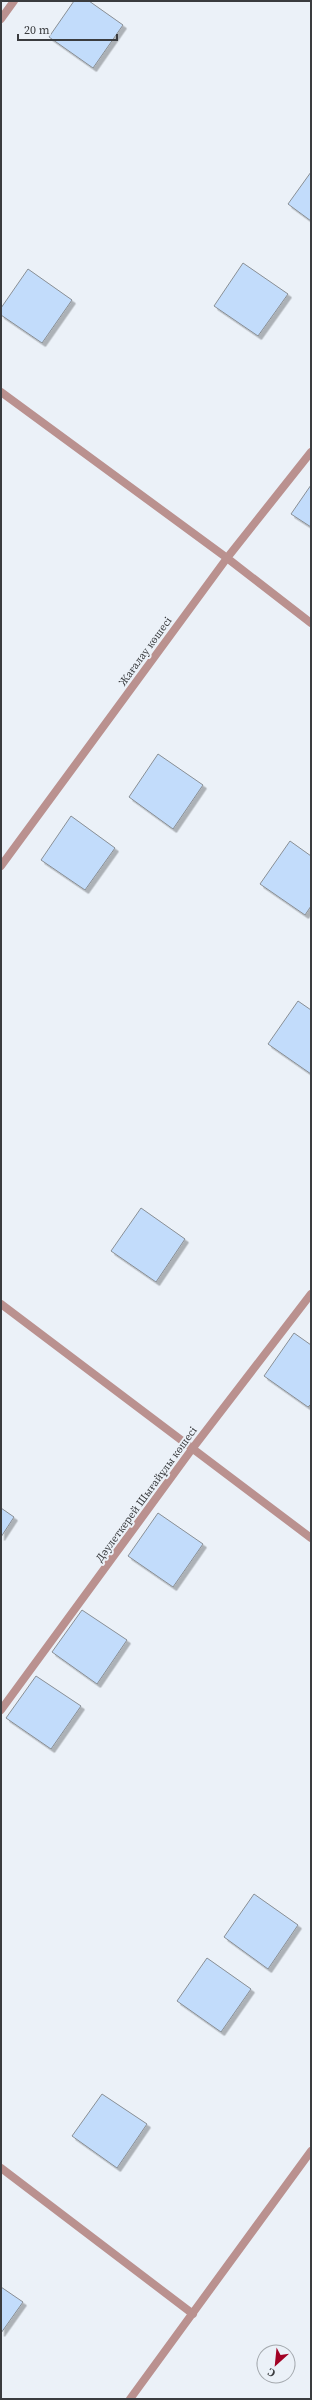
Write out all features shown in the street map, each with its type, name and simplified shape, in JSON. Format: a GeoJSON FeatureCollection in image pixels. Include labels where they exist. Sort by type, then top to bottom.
{"type":"FeatureCollection","features":[{"type":"Feature","properties":{"kind":"street"},"geometry":{"type":"LineString","coordinates":[[1,19],[14,1]]}},
{"type":"Feature","properties":{"kind":"street"},"geometry":{"type":"LineString","coordinates":[[1,392],[227,558],[311,623]]}},
{"type":"Feature","properties":{"kind":"street","name":"Жағалау көшесі"},"geometry":{"type":"LineString","coordinates":[[1,866],[227,558],[311,452]]}},
{"type":"Feature","properties":{"kind":"street","name":"Дәулеткерей Шығайұлы көшесі"},"geometry":{"type":"LineString","coordinates":[[1,1710],[192,1449],[311,1294]]}},
{"type":"Feature","properties":{"kind":"street"},"geometry":{"type":"LineString","coordinates":[[1,1304],[311,1538]]}},
{"type":"Feature","properties":{"kind":"street"},"geometry":{"type":"LineString","coordinates":[[130,2399],[311,2151]]}},
{"type":"Feature","properties":{"kind":"street"},"geometry":{"type":"LineString","coordinates":[[1,2168],[193,2314]]}},
{"type":"Feature","properties":{"kind":"building"},"geometry":{"type":"Polygon","coordinates":[[[74,1],[89,1],[123,25],[93,68],[49,37],[74,1]]]}},
{"type":"Feature","properties":{"kind":"building"},"geometry":{"type":"Polygon","coordinates":[[[311,172],[311,221],[288,204],[311,172]]]}},
{"type":"Feature","properties":{"kind":"building"},"geometry":{"type":"Polygon","coordinates":[[[243,263],[288,294],[258,336],[214,306],[243,263]]]}},
{"type":"Feature","properties":{"kind":"building"},"geometry":{"type":"Polygon","coordinates":[[[28,269],[72,300],[42,343],[1,315],[1,308],[28,269]]]}},
{"type":"Feature","properties":{"kind":"building"},"geometry":{"type":"Polygon","coordinates":[[[311,485],[311,527],[291,514],[311,485]]]}},
{"type":"Feature","properties":{"kind":"building"},"geometry":{"type":"Polygon","coordinates":[[[158,754],[203,785],[173,829],[129,797],[158,754]]]}},
{"type":"Feature","properties":{"kind":"building"},"geometry":{"type":"Polygon","coordinates":[[[71,816],[115,848],[85,890],[41,860],[71,816]]]}},
{"type":"Feature","properties":{"kind":"building"},"geometry":{"type":"Polygon","coordinates":[[[290,841],[311,856],[311,906],[305,915],[260,884],[290,841]]]}},
{"type":"Feature","properties":{"kind":"building"},"geometry":{"type":"Polygon","coordinates":[[[298,1001],[311,1010],[311,1074],[268,1044],[298,1001]]]}},
{"type":"Feature","properties":{"kind":"building"},"geometry":{"type":"Polygon","coordinates":[[[141,1208],[185,1239],[156,1282],[111,1251],[141,1208]]]}},
{"type":"Feature","properties":{"kind":"building"},"geometry":{"type":"Polygon","coordinates":[[[294,1333],[311,1345],[311,1404],[308,1407],[264,1376],[294,1333]]]}},
{"type":"Feature","properties":{"kind":"building"},"geometry":{"type":"Polygon","coordinates":[[[1,1508],[14,1517],[1,1537],[1,1508]]]}},
{"type":"Feature","properties":{"kind":"building"},"geometry":{"type":"Polygon","coordinates":[[[158,1513],[203,1544],[173,1587],[128,1556],[158,1513]]]}},
{"type":"Feature","properties":{"kind":"building"},"geometry":{"type":"Polygon","coordinates":[[[82,1610],[127,1640],[97,1684],[52,1652],[82,1610]]]}},
{"type":"Feature","properties":{"kind":"building"},"geometry":{"type":"Polygon","coordinates":[[[36,1676],[81,1706],[51,1749],[6,1718],[36,1676]]]}},
{"type":"Feature","properties":{"kind":"building"},"geometry":{"type":"Polygon","coordinates":[[[254,1894],[298,1925],[268,1969],[224,1937],[254,1894]]]}},
{"type":"Feature","properties":{"kind":"building"},"geometry":{"type":"Polygon","coordinates":[[[207,1958],[251,1989],[221,2032],[177,2001],[207,1958]]]}},
{"type":"Feature","properties":{"kind":"building"},"geometry":{"type":"Polygon","coordinates":[[[102,2094],[147,2124],[117,2168],[72,2136],[102,2094]]]}},
{"type":"Feature","properties":{"kind":"building"},"geometry":{"type":"Polygon","coordinates":[[[1,2287],[23,2302],[1,2333],[1,2287]]]}}]}
